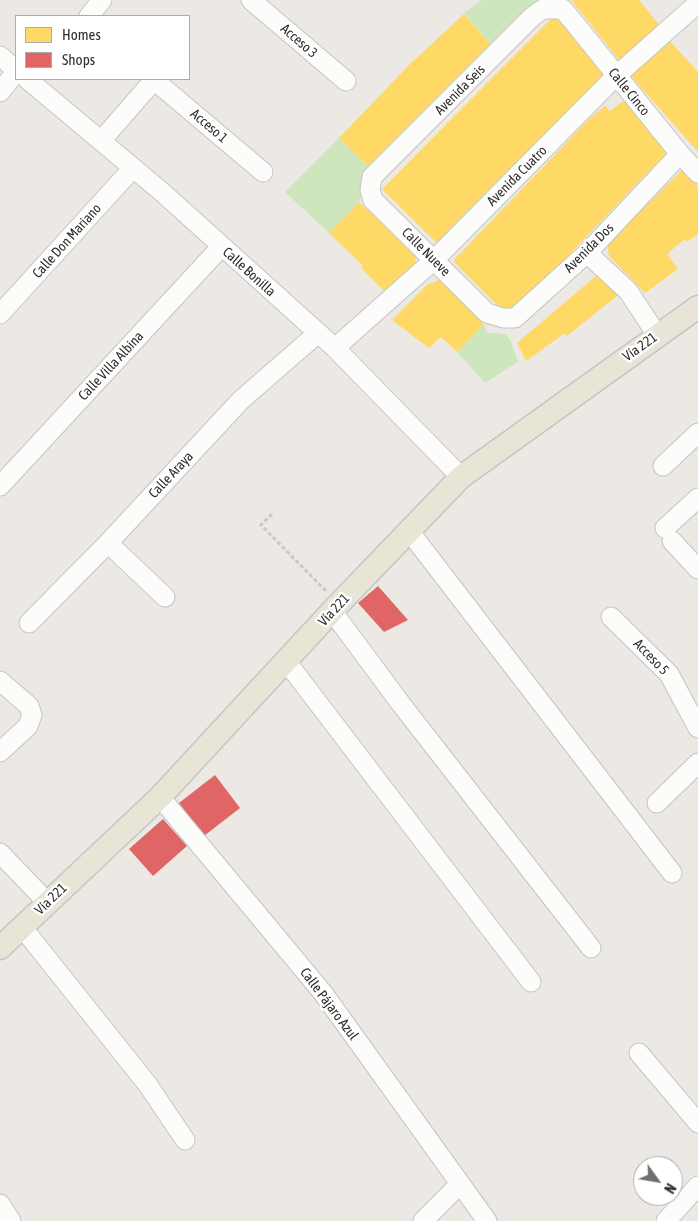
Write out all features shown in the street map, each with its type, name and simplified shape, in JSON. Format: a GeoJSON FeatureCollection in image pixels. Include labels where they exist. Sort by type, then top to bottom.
{"type":"FeatureCollection","features":[{"type":"Feature","properties":{"kind":"main road","name":"Vía 221"},"geometry":{"type":"LineString","coordinates":[[0,948],[160,797],[336,607],[461,477],[698,307]]}},
{"type":"Feature","properties":{"kind":"street"},"geometry":{"type":"LineString","coordinates":[[90,15],[102,0]]}},
{"type":"Feature","properties":{"kind":"street","name":"Acceso 3"},"geometry":{"type":"LineString","coordinates":[[252,0],[346,81]]}},
{"type":"Feature","properties":{"kind":"street","name":"Avenida Cuatro"},"geometry":{"type":"LineString","coordinates":[[335,348],[434,260],[616,76],[698,3]]}},
{"type":"Feature","properties":{"kind":"street","name":"Avenida Seis"},"geometry":{"type":"LineString","coordinates":[[370,190],[372,177],[533,16],[544,9],[563,9]]}},
{"type":"Feature","properties":{"kind":"street","name":"Calle Cinco"},"geometry":{"type":"LineString","coordinates":[[563,9],[680,154],[698,173]]}},
{"type":"Feature","properties":{"kind":"street"},"geometry":{"type":"LineString","coordinates":[[0,56],[15,70]]}},
{"type":"Feature","properties":{"kind":"street"},"geometry":{"type":"LineString","coordinates":[[0,92],[15,72]]}},
{"type":"Feature","properties":{"kind":"street","name":"Calle Bonilla"},"geometry":{"type":"LineString","coordinates":[[28,80],[133,168],[335,348],[461,477]]}},
{"type":"Feature","properties":{"kind":"street","name":"Acceso 1"},"geometry":{"type":"LineString","coordinates":[[101,141],[153,80],[263,172]]}},
{"type":"Feature","properties":{"kind":"street","name":"Avenida Dos"},"geometry":{"type":"LineString","coordinates":[[487,312],[503,318],[514,318],[587,253],[680,154]]}},
{"type":"Feature","properties":{"kind":"street","name":"Calle Don Mariano"},"geometry":{"type":"LineString","coordinates":[[0,314],[133,168]]}},
{"type":"Feature","properties":{"kind":"street","name":"Calle Nueve"},"geometry":{"type":"LineString","coordinates":[[370,190],[373,200],[487,312]]}},
{"type":"Feature","properties":{"kind":"street","name":"Calle Villa Albina"},"geometry":{"type":"LineString","coordinates":[[0,486],[222,247]]}},
{"type":"Feature","properties":{"kind":"street"},"geometry":{"type":"LineString","coordinates":[[587,253],[628,291],[657,335]]}},
{"type":"Feature","properties":{"kind":"street","name":"Calle Araya"},"geometry":{"type":"LineString","coordinates":[[29,623],[108,543],[241,400],[318,334]]}},
{"type":"Feature","properties":{"kind":"street"},"geometry":{"type":"LineString","coordinates":[[663,466],[698,433]]}},
{"type":"Feature","properties":{"kind":"street"},"geometry":{"type":"LineString","coordinates":[[698,498],[669,534],[698,569]]}},
{"type":"Feature","properties":{"kind":"street"},"geometry":{"type":"LineString","coordinates":[[409,530],[672,874]]}},
{"type":"Feature","properties":{"kind":"street"},"geometry":{"type":"LineString","coordinates":[[108,543],[165,597]]}},
{"type":"Feature","properties":{"kind":"street"},"geometry":{"type":"LineString","coordinates":[[336,607],[401,704],[591,948]]}},
{"type":"Feature","properties":{"kind":"street","name":"Acceso 5"},"geometry":{"type":"LineString","coordinates":[[611,617],[669,674],[698,728]]}},
{"type":"Feature","properties":{"kind":"street"},"geometry":{"type":"LineString","coordinates":[[286,661],[532,982]]}},
{"type":"Feature","properties":{"kind":"street"},"geometry":{"type":"LineString","coordinates":[[0,681],[28,706],[32,715],[28,726],[0,752]]}},
{"type":"Feature","properties":{"kind":"street"},"geometry":{"type":"LineString","coordinates":[[657,803],[698,763]]}},
{"type":"Feature","properties":{"kind":"street","name":"Calle Pájaro Azul"},"geometry":{"type":"LineString","coordinates":[[160,797],[323,993],[459,1185],[487,1221]]}},
{"type":"Feature","properties":{"kind":"street"},"geometry":{"type":"LineString","coordinates":[[0,853],[47,902]]}},
{"type":"Feature","properties":{"kind":"street"},"geometry":{"type":"LineString","coordinates":[[22,927],[148,1085],[185,1140]]}},
{"type":"Feature","properties":{"kind":"street"},"geometry":{"type":"LineString","coordinates":[[639,1053],[698,1123]]}},
{"type":"Feature","properties":{"kind":"street"},"geometry":{"type":"LineString","coordinates":[[423,1221],[459,1185]]}},
{"type":"Feature","properties":{"kind":"street"},"geometry":{"type":"LineString","coordinates":[[666,1221],[698,1186]]}},
{"type":"Feature","properties":{"kind":"street"},"geometry":{"type":"LineString","coordinates":[[0,1204],[11,1221]]}},
{"type":"Feature","properties":{"kind":"path"},"geometry":{"type":"LineString","coordinates":[[272,514],[261,525],[336,607]]}},
{"type":"Feature","properties":{"kind":"green space"},"geometry":{"type":"Polygon","coordinates":[[[482,0],[541,0],[493,47],[464,13],[482,0]]]}},
{"type":"Feature","properties":{"kind":"green space"},"geometry":{"type":"Polygon","coordinates":[[[339,138],[370,168],[359,202],[329,233],[285,192],[339,138]]]}},
{"type":"Feature","properties":{"kind":"green space"},"geometry":{"type":"Polygon","coordinates":[[[484,324],[487,333],[506,334],[518,362],[485,383],[457,352],[484,324]]]}},
{"type":"Feature","properties":{"kind":"building: Homes"},"geometry":{"type":"Polygon","coordinates":[[[571,0],[639,0],[661,27],[619,60],[571,0]]]}},
{"type":"Feature","properties":{"kind":"building: Homes"},"geometry":{"type":"Polygon","coordinates":[[[464,14],[493,47],[370,168],[339,138],[409,65],[464,14]]]}},
{"type":"Feature","properties":{"kind":"building: Homes"},"geometry":{"type":"Polygon","coordinates":[[[554,16],[581,43],[605,77],[439,245],[382,189],[554,16]]]}},
{"type":"Feature","properties":{"kind":"building: Homes"},"geometry":{"type":"Polygon","coordinates":[[[669,40],[698,72],[698,152],[629,74],[669,40]]]}},
{"type":"Feature","properties":{"kind":"building: Homes"},"geometry":{"type":"Polygon","coordinates":[[[627,98],[642,114],[638,118],[668,151],[547,278],[510,313],[505,313],[453,261],[588,120],[605,106],[610,111],[627,98]]]}},
{"type":"Feature","properties":{"kind":"building: Homes"},"geometry":{"type":"Polygon","coordinates":[[[683,169],[698,186],[698,234],[687,242],[685,239],[667,254],[678,269],[645,293],[609,256],[607,244],[683,169]]]}},
{"type":"Feature","properties":{"kind":"building: Homes"},"geometry":{"type":"Polygon","coordinates":[[[359,202],[416,254],[415,267],[388,295],[361,268],[363,266],[329,233],[359,202]]]}},
{"type":"Feature","properties":{"kind":"building: Homes"},"geometry":{"type":"Polygon","coordinates":[[[597,275],[607,280],[618,295],[567,336],[565,333],[526,361],[517,343],[597,275]]]}},
{"type":"Feature","properties":{"kind":"building: Homes"},"geometry":{"type":"Polygon","coordinates":[[[440,280],[453,290],[484,324],[457,352],[441,337],[429,348],[392,320],[427,285],[440,280]]]}},
{"type":"Feature","properties":{"kind":"building: Shops"},"geometry":{"type":"Polygon","coordinates":[[[378,586],[408,620],[384,632],[358,603],[378,586]]]}},
{"type":"Feature","properties":{"kind":"building: Shops"},"geometry":{"type":"Polygon","coordinates":[[[215,775],[240,808],[204,836],[179,803],[215,775]]]}},
{"type":"Feature","properties":{"kind":"building: Shops"},"geometry":{"type":"Polygon","coordinates":[[[163,819],[187,846],[153,876],[129,849],[163,819]]]}}]}
